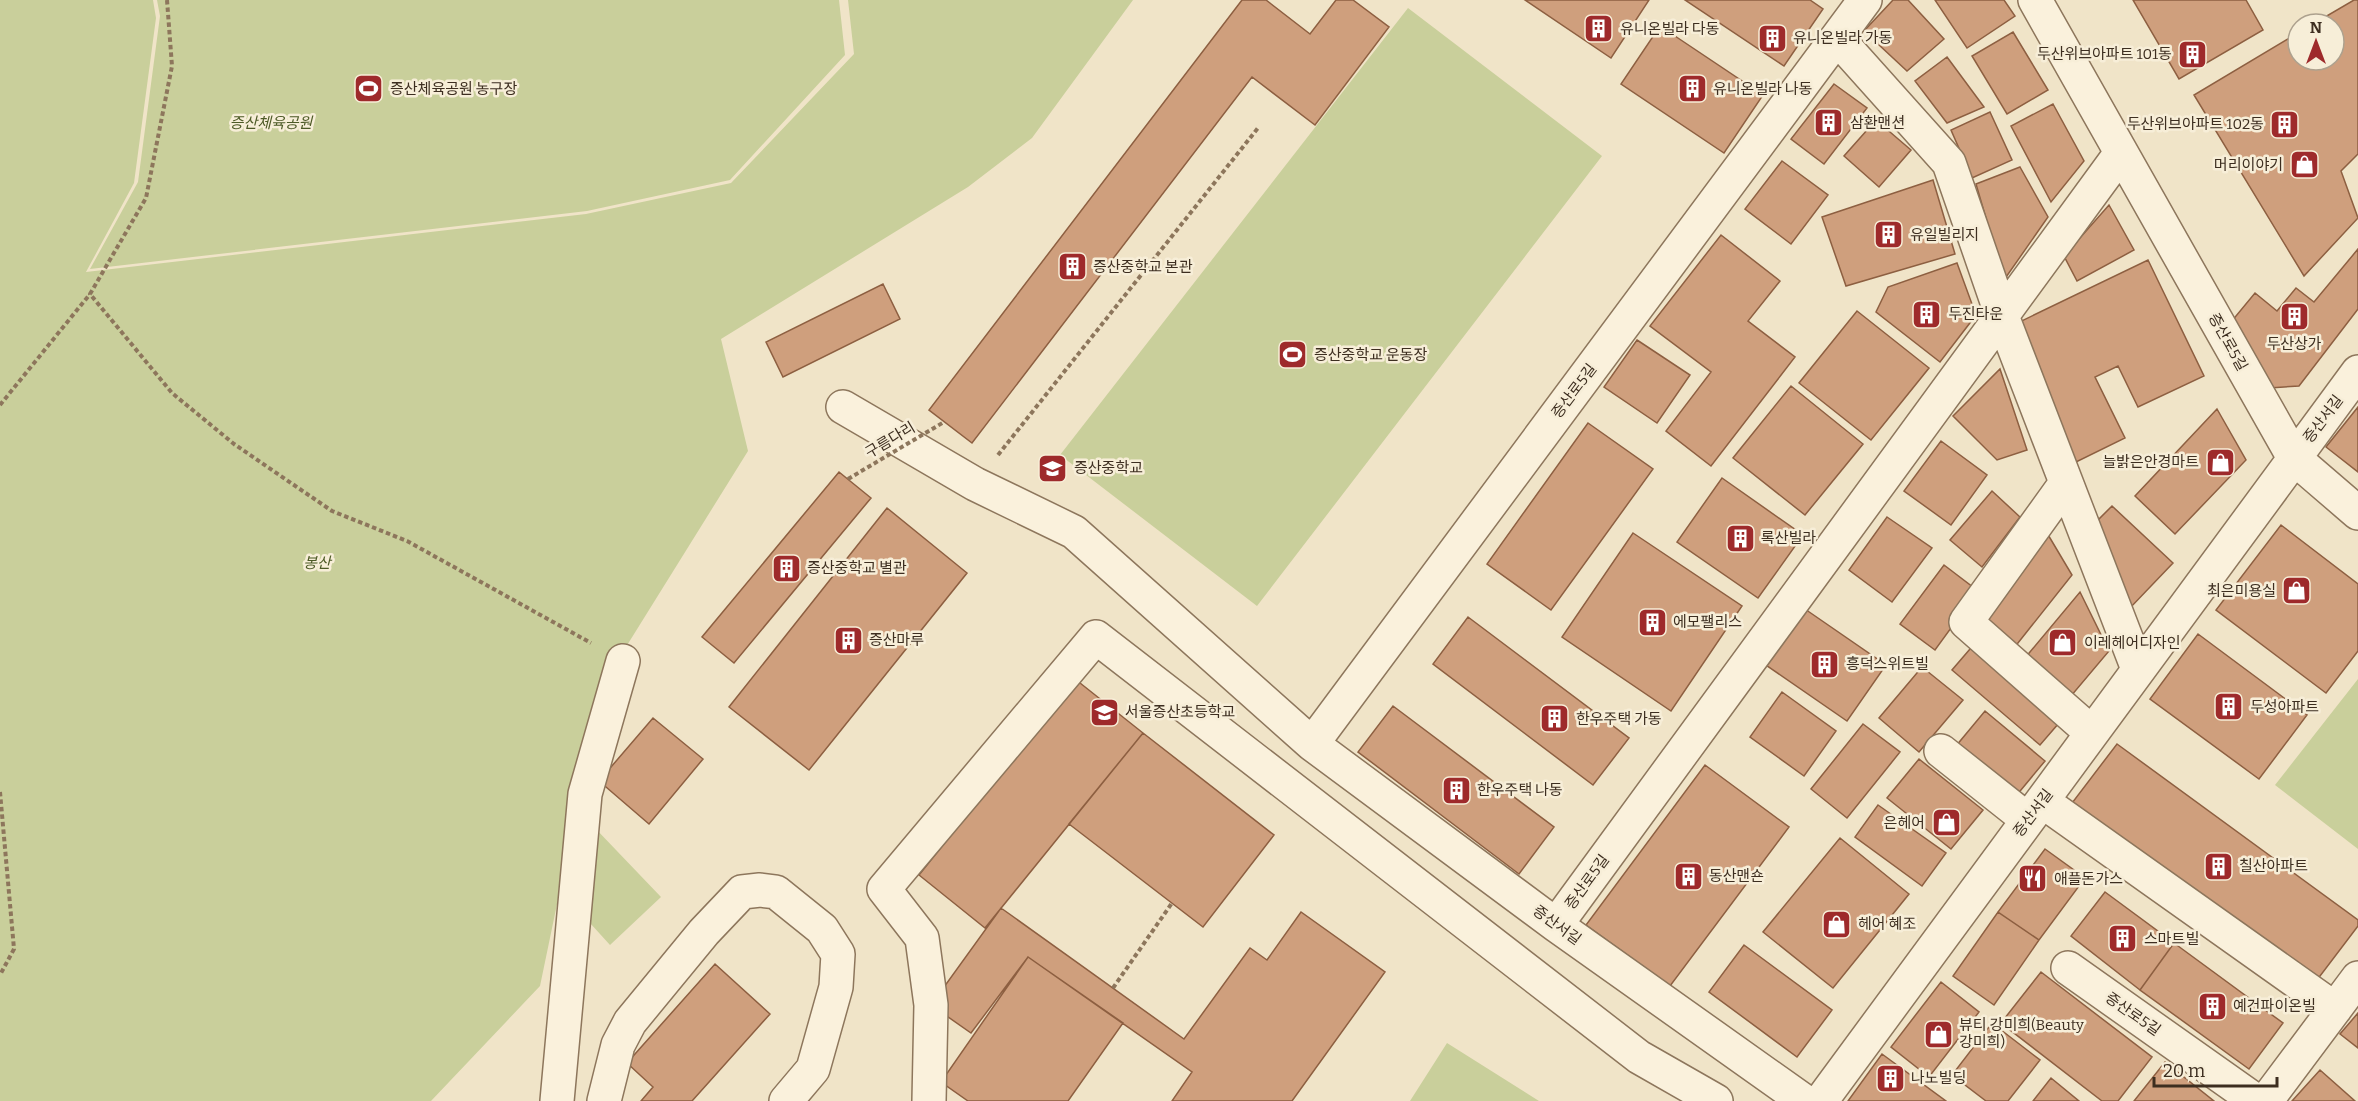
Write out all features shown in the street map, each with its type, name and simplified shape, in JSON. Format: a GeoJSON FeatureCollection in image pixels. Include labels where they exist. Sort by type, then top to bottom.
{"type":"FeatureCollection","features":[{"type":"Feature","properties":{"kind":"street","name":"증산로5길"},"geometry":{"type":"LineString","coordinates":[[1312,744],[1865,0]]}},
{"type":"Feature","properties":{"kind":"street","name":"증산로5길"},"geometry":{"type":"LineString","coordinates":[[2035,0],[2294,458],[2358,513]]}},
{"type":"Feature","properties":{"kind":"street"},"geometry":{"type":"LineString","coordinates":[[1836,38],[1949,163],[2002,316],[2138,669]]}},
{"type":"Feature","properties":{"kind":"street","name":"증산로5길"},"geometry":{"type":"LineString","coordinates":[[1556,925],[2121,153]]}},
{"type":"Feature","properties":{"kind":"street","name":"증산서길"},"geometry":{"type":"LineString","coordinates":[[1821,1101],[2358,372]]}},
{"type":"Feature","properties":{"kind":"street","name":"증산서길"},"geometry":{"type":"LineString","coordinates":[[843,407],[975,484],[1074,532],[1312,744],[1556,925],[1804,1101]]}},
{"type":"Feature","properties":{"kind":"street"},"geometry":{"type":"LineString","coordinates":[[2066,483],[1966,622],[2092,733]]}},
{"type":"Feature","properties":{"kind":"street"},"geometry":{"type":"LineString","coordinates":[[929,1101],[931,1005],[922,938],[884,889],[1096,637],[1639,1057],[1716,1101]]}},
{"type":"Feature","properties":{"kind":"street"},"geometry":{"type":"LineString","coordinates":[[557,1101],[585,794],[623,661]]}},
{"type":"Feature","properties":{"kind":"street"},"geometry":{"type":"LineString","coordinates":[[1941,751],[2035,810],[2335,1009]]}},
{"type":"Feature","properties":{"kind":"street"},"geometry":{"type":"LineString","coordinates":[[604,1101],[618,1045],[630,1022],[704,932],[742,892],[760,890],[776,892],[813,922],[822,930],[838,954],[836,987],[813,1070],[786,1101]]}},
{"type":"Feature","properties":{"kind":"street","name":"증산로5길"},"geometry":{"type":"LineString","coordinates":[[2068,968],[2256,1101]]}},
{"type":"Feature","properties":{"kind":"street"},"geometry":{"type":"LineString","coordinates":[[2266,1101],[2358,978]]}},
{"type":"Feature","properties":{"kind":"path"},"geometry":{"type":"LineString","coordinates":[[0,405],[90,294],[146,198],[172,66],[167,0]]}},
{"type":"Feature","properties":{"kind":"path"},"geometry":{"type":"LineString","coordinates":[[975,484],[1258,128]]}},
{"type":"Feature","properties":{"kind":"path"},"geometry":{"type":"LineString","coordinates":[[90,294],[172,393],[234,444],[332,511],[407,540],[623,661]]}},
{"type":"Feature","properties":{"kind":"path","name":"구름다리"},"geometry":{"type":"LineString","coordinates":[[848,479],[944,422]]}},
{"type":"Feature","properties":{"kind":"path"},"geometry":{"type":"LineString","coordinates":[[0,792],[14,949],[0,975]]}},
{"type":"Feature","properties":{"kind":"path"},"geometry":{"type":"LineString","coordinates":[[1113,988],[1172,903]]}},
{"type":"Feature","properties":{"kind":"green space","name":"봉산"},"geometry":{"type":"Polygon","coordinates":[[[0,0],[153,0],[156,18],[134,183],[86,272],[586,214],[731,183],[854,54],[848,0],[1133,0],[1032,138],[968,187],[721,339],[748,451],[616,663],[578,803],[540,986],[431,1101],[0,1101],[0,0]]]}},
{"type":"Feature","properties":{"kind":"green space","name":"증산체육공원"},"geometry":{"type":"Polygon","coordinates":[[[157,0],[839,0],[845,55],[730,180],[587,211],[90,269],[138,182],[160,16],[157,0]]]}},
{"type":"Feature","properties":{"kind":"green space","name":"증산중학교 운동장"},"geometry":{"type":"Polygon","coordinates":[[[1408,8],[1602,156],[1257,606],[1060,455],[1408,8]]]}},
{"type":"Feature","properties":{"kind":"green space"},"geometry":{"type":"Polygon","coordinates":[[[2358,679],[2358,849],[2275,785],[2358,679]]]}},
{"type":"Feature","properties":{"kind":"green space"},"geometry":{"type":"Polygon","coordinates":[[[594,827],[661,897],[610,945],[580,912],[594,827]]]}},
{"type":"Feature","properties":{"kind":"green space"},"geometry":{"type":"Polygon","coordinates":[[[1447,1043],[1539,1101],[1410,1101],[1447,1043]]]}},
{"type":"Feature","properties":{"kind":"building","name":"증산중학교 본관"},"geometry":{"type":"Polygon","coordinates":[[[1242,0],[1266,0],[1310,34],[1336,0],[1353,0],[1389,27],[1315,125],[1252,77],[972,443],[929,410],[1242,0]]]}},
{"type":"Feature","properties":{"kind":"building","name":"유니온빌라 다동"},"geometry":{"type":"Polygon","coordinates":[[[1525,0],[1649,0],[1611,58],[1525,0]]]}},
{"type":"Feature","properties":{"kind":"building","name":"유니온빌라 가동"},"geometry":{"type":"Polygon","coordinates":[[[1685,0],[1810,0],[1823,9],[1784,66],[1685,0]]]}},
{"type":"Feature","properties":{"kind":"building"},"geometry":{"type":"Polygon","coordinates":[[[1893,0],[1908,0],[1944,39],[1907,71],[1864,31],[1893,0]]]}},
{"type":"Feature","properties":{"kind":"building"},"geometry":{"type":"Polygon","coordinates":[[[1935,0],[2004,0],[2015,16],[1967,48],[1935,0]]]}},
{"type":"Feature","properties":{"kind":"building","name":"두산위브아파트 101동"},"geometry":{"type":"Polygon","coordinates":[[[2133,0],[2246,0],[2263,30],[2179,79],[2133,0]]]}},
{"type":"Feature","properties":{"kind":"building","name":"두산위브아파트 102동"},"geometry":{"type":"Polygon","coordinates":[[[2358,0],[2358,154],[2341,171],[2358,218],[2304,276],[2194,95],[2286,40],[2286,72],[2346,72],[2346,12],[2334,12],[2358,0]]]}},
{"type":"Feature","properties":{"kind":"building","name":"유니온빌라 나동"},"geometry":{"type":"Polygon","coordinates":[[[1660,26],[1763,95],[1724,153],[1621,84],[1660,26]]]}},
{"type":"Feature","properties":{"kind":"building"},"geometry":{"type":"Polygon","coordinates":[[[2013,32],[2048,90],[2007,114],[1972,56],[2013,32]]]}},
{"type":"Feature","properties":{"kind":"building"},"geometry":{"type":"Polygon","coordinates":[[[1947,57],[1984,107],[1947,123],[1915,81],[1947,57]]]}},
{"type":"Feature","properties":{"kind":"building","name":"삼환맨션"},"geometry":{"type":"Polygon","coordinates":[[[1834,84],[1867,108],[1824,164],[1791,139],[1834,84]]]}},
{"type":"Feature","properties":{"kind":"building"},"geometry":{"type":"Polygon","coordinates":[[[2053,104],[2084,161],[2051,202],[2011,126],[2053,104]]]}},
{"type":"Feature","properties":{"kind":"building"},"geometry":{"type":"Polygon","coordinates":[[[1990,112],[2012,160],[1972,178],[1951,130],[1990,112]]]}},
{"type":"Feature","properties":{"kind":"building"},"geometry":{"type":"Polygon","coordinates":[[[1876,120],[1911,150],[1879,187],[1844,156],[1876,120]]]}},
{"type":"Feature","properties":{"kind":"building"},"geometry":{"type":"Polygon","coordinates":[[[1782,161],[1828,195],[1791,244],[1745,209],[1782,161]]]}},
{"type":"Feature","properties":{"kind":"building"},"geometry":{"type":"Polygon","coordinates":[[[2020,167],[2048,217],[2004,280],[1976,184],[2020,167]]]}},
{"type":"Feature","properties":{"kind":"building","name":"유일빌리지"},"geometry":{"type":"Polygon","coordinates":[[[1933,180],[1955,254],[1846,286],[1822,217],[1933,180]]]}},
{"type":"Feature","properties":{"kind":"building"},"geometry":{"type":"Polygon","coordinates":[[[2109,205],[2134,250],[2077,281],[2064,256],[2109,205]]]}},
{"type":"Feature","properties":{"kind":"building"},"geometry":{"type":"Polygon","coordinates":[[[1721,235],[1780,281],[1748,321],[1795,357],[1711,466],[1666,431],[1711,372],[1650,326],[1721,235]]]}},
{"type":"Feature","properties":{"kind":"building","name":"두산상가"},"geometry":{"type":"Polygon","coordinates":[[[2358,249],[2358,309],[2299,386],[2269,388],[2231,322],[2255,293],[2277,311],[2296,288],[2314,302],[2358,249]]]}},
{"type":"Feature","properties":{"kind":"building"},"geometry":{"type":"Polygon","coordinates":[[[2148,260],[2204,376],[2138,407],[2118,366],[2095,377],[2125,438],[2074,463],[2007,328],[2148,260]]]}},
{"type":"Feature","properties":{"kind":"building","name":"두진타운"},"geometry":{"type":"Polygon","coordinates":[[[1957,263],[1976,315],[1940,362],[1876,312],[1888,287],[1957,263]]]}},
{"type":"Feature","properties":{"kind":"building"},"geometry":{"type":"Polygon","coordinates":[[[883,284],[900,319],[783,377],[766,342],[883,284]]]}},
{"type":"Feature","properties":{"kind":"building"},"geometry":{"type":"Polygon","coordinates":[[[1857,311],[1929,368],[1871,440],[1799,383],[1857,311]]]}},
{"type":"Feature","properties":{"kind":"building"},"geometry":{"type":"Polygon","coordinates":[[[1637,340],[1690,375],[1657,423],[1604,387],[1637,340]]]}},
{"type":"Feature","properties":{"kind":"building"},"geometry":{"type":"Polygon","coordinates":[[[2000,369],[2027,450],[1997,460],[1953,416],[2000,369]]]}},
{"type":"Feature","properties":{"kind":"building"},"geometry":{"type":"Polygon","coordinates":[[[1791,386],[1863,444],[1805,515],[1733,458],[1791,386]]]}},
{"type":"Feature","properties":{"kind":"building"},"geometry":{"type":"Polygon","coordinates":[[[2358,407],[2358,472],[2326,447],[2358,407]]]}},
{"type":"Feature","properties":{"kind":"building"},"geometry":{"type":"Polygon","coordinates":[[[2217,409],[2246,460],[2175,534],[2135,496],[2217,409]]]}},
{"type":"Feature","properties":{"kind":"building"},"geometry":{"type":"Polygon","coordinates":[[[1588,423],[1653,469],[1551,610],[1487,564],[1588,423]]]}},
{"type":"Feature","properties":{"kind":"building"},"geometry":{"type":"Polygon","coordinates":[[[1941,441],[1987,475],[1951,525],[1904,491],[1941,441]]]}},
{"type":"Feature","properties":{"kind":"building","name":"증산중학교 별관"},"geometry":{"type":"Polygon","coordinates":[[[839,472],[871,498],[734,663],[702,637],[839,472]]]}},
{"type":"Feature","properties":{"kind":"building","name":"록산빌라"},"geometry":{"type":"Polygon","coordinates":[[[1722,478],[1803,535],[1758,598],[1677,542],[1722,478]]]}},
{"type":"Feature","properties":{"kind":"building"},"geometry":{"type":"Polygon","coordinates":[[[1992,491],[2020,517],[1982,567],[1950,540],[1992,491]]]}},
{"type":"Feature","properties":{"kind":"building"},"geometry":{"type":"Polygon","coordinates":[[[2112,506],[2173,563],[2130,608],[2095,523],[2112,506]]]}},
{"type":"Feature","properties":{"kind":"building","name":"증산마루"},"geometry":{"type":"Polygon","coordinates":[[[887,508],[967,573],[809,770],[729,707],[887,508]]]}},
{"type":"Feature","properties":{"kind":"building"},"geometry":{"type":"Polygon","coordinates":[[[1887,517],[1932,548],[1892,602],[1849,570],[1887,517]]]}},
{"type":"Feature","properties":{"kind":"building"},"geometry":{"type":"Polygon","coordinates":[[[2281,525],[2358,584],[2358,651],[2326,693],[2216,610],[2281,525]]]}},
{"type":"Feature","properties":{"kind":"building","name":"에모팰리스"},"geometry":{"type":"Polygon","coordinates":[[[1633,533],[1742,606],[1671,711],[1562,637],[1633,533]]]}},
{"type":"Feature","properties":{"kind":"building"},"geometry":{"type":"Polygon","coordinates":[[[2047,533],[2072,575],[2014,648],[1978,621],[2047,533]]]}},
{"type":"Feature","properties":{"kind":"building"},"geometry":{"type":"Polygon","coordinates":[[[1944,565],[1978,591],[1935,650],[1900,624],[1944,565]]]}},
{"type":"Feature","properties":{"kind":"building"},"geometry":{"type":"Polygon","coordinates":[[[2080,592],[2109,651],[2071,696],[2025,658],[2080,592]]]}},
{"type":"Feature","properties":{"kind":"building","name":"흥덕스위트빌"},"geometry":{"type":"Polygon","coordinates":[[[1802,607],[1886,665],[1847,721],[1763,663],[1802,607]]]}},
{"type":"Feature","properties":{"kind":"building","name":"한우주택 가동"},"geometry":{"type":"Polygon","coordinates":[[[1468,617],[1629,738],[1593,785],[1433,664],[1468,617]]]}},
{"type":"Feature","properties":{"kind":"building","name":"두성아파트"},"geometry":{"type":"Polygon","coordinates":[[[2198,634],[2307,715],[2259,779],[2150,699],[2198,634]]]}},
{"type":"Feature","properties":{"kind":"building"},"geometry":{"type":"Polygon","coordinates":[[[1976,642],[2065,716],[2040,745],[1952,670],[1976,642]]]}},
{"type":"Feature","properties":{"kind":"building"},"geometry":{"type":"Polygon","coordinates":[[[1922,667],[1963,700],[1919,752],[1879,718],[1922,667]]]}},
{"type":"Feature","properties":{"kind":"building"},"geometry":{"type":"Polygon","coordinates":[[[1075,679],[1143,733],[985,928],[919,875],[1075,679]]]}},
{"type":"Feature","properties":{"kind":"building"},"geometry":{"type":"Polygon","coordinates":[[[1782,692],[1836,731],[1804,776],[1750,737],[1782,692]]]}},
{"type":"Feature","properties":{"kind":"building","name":"한우주택 나동"},"geometry":{"type":"Polygon","coordinates":[[[1393,706],[1554,827],[1519,874],[1358,752],[1393,706]]]}},
{"type":"Feature","properties":{"kind":"building"},"geometry":{"type":"Polygon","coordinates":[[[1985,711],[2045,761],[2016,796],[1956,746],[1985,711]]]}},
{"type":"Feature","properties":{"kind":"building"},"geometry":{"type":"Polygon","coordinates":[[[653,718],[703,759],[649,824],[599,781],[653,718]]]}},
{"type":"Feature","properties":{"kind":"building"},"geometry":{"type":"Polygon","coordinates":[[[1863,724],[1900,752],[1847,818],[1811,789],[1863,724]]]}},
{"type":"Feature","properties":{"kind":"building"},"geometry":{"type":"Polygon","coordinates":[[[1143,733],[1274,835],[1203,927],[1069,824],[1143,733]]]}},
{"type":"Feature","properties":{"kind":"building","name":"칠산아파트"},"geometry":{"type":"Polygon","coordinates":[[[2117,744],[2358,920],[2358,926],[2317,980],[2069,807],[2117,744]]]}},
{"type":"Feature","properties":{"kind":"building"},"geometry":{"type":"Polygon","coordinates":[[[1919,759],[1983,810],[1951,849],[1887,798],[1919,759]]]}},
{"type":"Feature","properties":{"kind":"building","name":"동산맨숀"},"geometry":{"type":"Polygon","coordinates":[[[1705,765],[1789,827],[1670,986],[1586,925],[1705,765]]]}},
{"type":"Feature","properties":{"kind":"building"},"geometry":{"type":"Polygon","coordinates":[[[1878,805],[1946,853],[1922,886],[1855,837],[1878,805]]]}},
{"type":"Feature","properties":{"kind":"building"},"geometry":{"type":"Polygon","coordinates":[[[1840,838],[1909,894],[1833,988],[1763,932],[1840,838]]]}},
{"type":"Feature","properties":{"kind":"building"},"geometry":{"type":"Polygon","coordinates":[[[2045,849],[2085,878],[2039,940],[1998,912],[2045,849]]]}},
{"type":"Feature","properties":{"kind":"building","name":"스마트빌"},"geometry":{"type":"Polygon","coordinates":[[[2105,892],[2174,943],[2140,990],[2071,936],[2105,892]]]}},
{"type":"Feature","properties":{"kind":"building"},"geometry":{"type":"Polygon","coordinates":[[[1001,908],[1184,1039],[1250,948],[1267,960],[1301,912],[1385,972],[1292,1101],[1172,1101],[1192,1072],[1028,957],[971,1033],[931,1005],[1001,908]]]}},
{"type":"Feature","properties":{"kind":"building"},"geometry":{"type":"Polygon","coordinates":[[[1998,912],[2039,940],[1994,1005],[1953,976],[1998,912]]]}},
{"type":"Feature","properties":{"kind":"building","name":"예건파이온빌"},"geometry":{"type":"Polygon","coordinates":[[[2174,943],[2283,1023],[2249,1069],[2140,990],[2174,943]]]}},
{"type":"Feature","properties":{"kind":"building"},"geometry":{"type":"Polygon","coordinates":[[[1744,945],[1832,1010],[1797,1057],[1709,992],[1744,945]]]}},
{"type":"Feature","properties":{"kind":"building"},"geometry":{"type":"Polygon","coordinates":[[[1028,957],[1123,1023],[1068,1101],[968,1101],[941,1082],[1028,957]]]}},
{"type":"Feature","properties":{"kind":"building"},"geometry":{"type":"Polygon","coordinates":[[[715,964],[770,1014],[692,1101],[641,1101],[653,1087],[627,1063],[715,964]]]}},
{"type":"Feature","properties":{"kind":"building"},"geometry":{"type":"Polygon","coordinates":[[[2041,972],[2152,1057],[2118,1101],[2102,1101],[2001,1023],[2041,972]]]}},
{"type":"Feature","properties":{"kind":"building"},"geometry":{"type":"Polygon","coordinates":[[[1941,982],[1979,1012],[1929,1077],[1891,1047],[1941,982]]]}},
{"type":"Feature","properties":{"kind":"building"},"geometry":{"type":"Polygon","coordinates":[[[2358,1013],[2358,1048],[2340,1034],[2358,1013]]]}},
{"type":"Feature","properties":{"kind":"building"},"geometry":{"type":"Polygon","coordinates":[[[1992,1023],[2040,1060],[2008,1101],[1986,1101],[1952,1075],[1992,1023]]]}},
{"type":"Feature","properties":{"kind":"building","name":"나노빌딩"},"geometry":{"type":"Polygon","coordinates":[[[1882,1054],[1946,1101],[1848,1101],[1882,1054]]]}},
{"type":"Feature","properties":{"kind":"building"},"geometry":{"type":"Polygon","coordinates":[[[2165,1062],[2214,1101],[2134,1101],[2165,1062]]]}},
{"type":"Feature","properties":{"kind":"building"},"geometry":{"type":"Polygon","coordinates":[[[2320,1070],[2355,1101],[2292,1101],[2320,1070]]]}},
{"type":"Feature","properties":{"kind":"building"},"geometry":{"type":"Polygon","coordinates":[[[2051,1078],[2079,1101],[2033,1101],[2051,1078]]]}},
{"type":"Feature","properties":{"kind":"place","name":"유니온빌라 다동"},"geometry":{"type":"Point","coordinates":[1599,29]}},
{"type":"Feature","properties":{"kind":"place","name":"유니온빌라 가동"},"geometry":{"type":"Point","coordinates":[1772,38]}},
{"type":"Feature","properties":{"kind":"place","name":"두산위브아파트 101동"},"geometry":{"type":"Point","coordinates":[2193,54]}},
{"type":"Feature","properties":{"kind":"place","name":"증산체육공원 농구장"},"geometry":{"type":"Point","coordinates":[369,89]}},
{"type":"Feature","properties":{"kind":"place","name":"유니온빌라 나동"},"geometry":{"type":"Point","coordinates":[1692,89]}},
{"type":"Feature","properties":{"kind":"place","name":"삼환맨션"},"geometry":{"type":"Point","coordinates":[1829,123]}},
{"type":"Feature","properties":{"kind":"place","name":"두산위브아파트 102동"},"geometry":{"type":"Point","coordinates":[2285,124]}},
{"type":"Feature","properties":{"kind":"place","name":"머리이야기"},"geometry":{"type":"Point","coordinates":[2304,165]}},
{"type":"Feature","properties":{"kind":"place","name":"유일빌리지"},"geometry":{"type":"Point","coordinates":[1889,235]}},
{"type":"Feature","properties":{"kind":"place","name":"증산중학교 본관"},"geometry":{"type":"Point","coordinates":[1072,267]}},
{"type":"Feature","properties":{"kind":"place","name":"두진타운"},"geometry":{"type":"Point","coordinates":[1927,314]}},
{"type":"Feature","properties":{"kind":"place","name":"두산상가"},"geometry":{"type":"Point","coordinates":[2294,317]}},
{"type":"Feature","properties":{"kind":"place","name":"증산중학교 운동장"},"geometry":{"type":"Point","coordinates":[1293,355]}},
{"type":"Feature","properties":{"kind":"place","name":"늘밝은안경마트"},"geometry":{"type":"Point","coordinates":[2220,462]}},
{"type":"Feature","properties":{"kind":"place","name":"증산중학교"},"geometry":{"type":"Point","coordinates":[1053,468]}},
{"type":"Feature","properties":{"kind":"place","name":"록산빌라"},"geometry":{"type":"Point","coordinates":[1740,538]}},
{"type":"Feature","properties":{"kind":"place","name":"증산중학교 별관"},"geometry":{"type":"Point","coordinates":[786,568]}},
{"type":"Feature","properties":{"kind":"place","name":"최은미용실"},"geometry":{"type":"Point","coordinates":[2297,591]}},
{"type":"Feature","properties":{"kind":"place","name":"에모팰리스"},"geometry":{"type":"Point","coordinates":[1652,622]}},
{"type":"Feature","properties":{"kind":"place","name":"증산마루"},"geometry":{"type":"Point","coordinates":[848,640]}},
{"type":"Feature","properties":{"kind":"place","name":"이레헤어디자인"},"geometry":{"type":"Point","coordinates":[2063,643]}},
{"type":"Feature","properties":{"kind":"place","name":"흥덕스위트빌"},"geometry":{"type":"Point","coordinates":[1825,664]}},
{"type":"Feature","properties":{"kind":"place","name":"두성아파트"},"geometry":{"type":"Point","coordinates":[2229,707]}},
{"type":"Feature","properties":{"kind":"place","name":"서울증산초등학교"},"geometry":{"type":"Point","coordinates":[1104,712]}},
{"type":"Feature","properties":{"kind":"place","name":"한우주택 가동"},"geometry":{"type":"Point","coordinates":[1555,719]}},
{"type":"Feature","properties":{"kind":"place","name":"한우주택 나동"},"geometry":{"type":"Point","coordinates":[1456,790]}},
{"type":"Feature","properties":{"kind":"place","name":"은헤어"},"geometry":{"type":"Point","coordinates":[1946,823]}},
{"type":"Feature","properties":{"kind":"place","name":"칠산아파트"},"geometry":{"type":"Point","coordinates":[2218,866]}},
{"type":"Feature","properties":{"kind":"place","name":"동산맨숀"},"geometry":{"type":"Point","coordinates":[1688,876]}},
{"type":"Feature","properties":{"kind":"place","name":"애플돈가스"},"geometry":{"type":"Point","coordinates":[2033,879]}},
{"type":"Feature","properties":{"kind":"place","name":"헤어 혜조"},"geometry":{"type":"Point","coordinates":[1837,924]}},
{"type":"Feature","properties":{"kind":"place","name":"스마트빌"},"geometry":{"type":"Point","coordinates":[2123,939]}},
{"type":"Feature","properties":{"kind":"place","name":"예건파이온빌"},"geometry":{"type":"Point","coordinates":[2212,1006]}},
{"type":"Feature","properties":{"kind":"place","name":"뷰티 강미희(Beauty 강미희)"},"geometry":{"type":"Point","coordinates":[1938,1034]}},
{"type":"Feature","properties":{"kind":"place","name":"나노빌딩"},"geometry":{"type":"Point","coordinates":[1890,1078]}}]}
